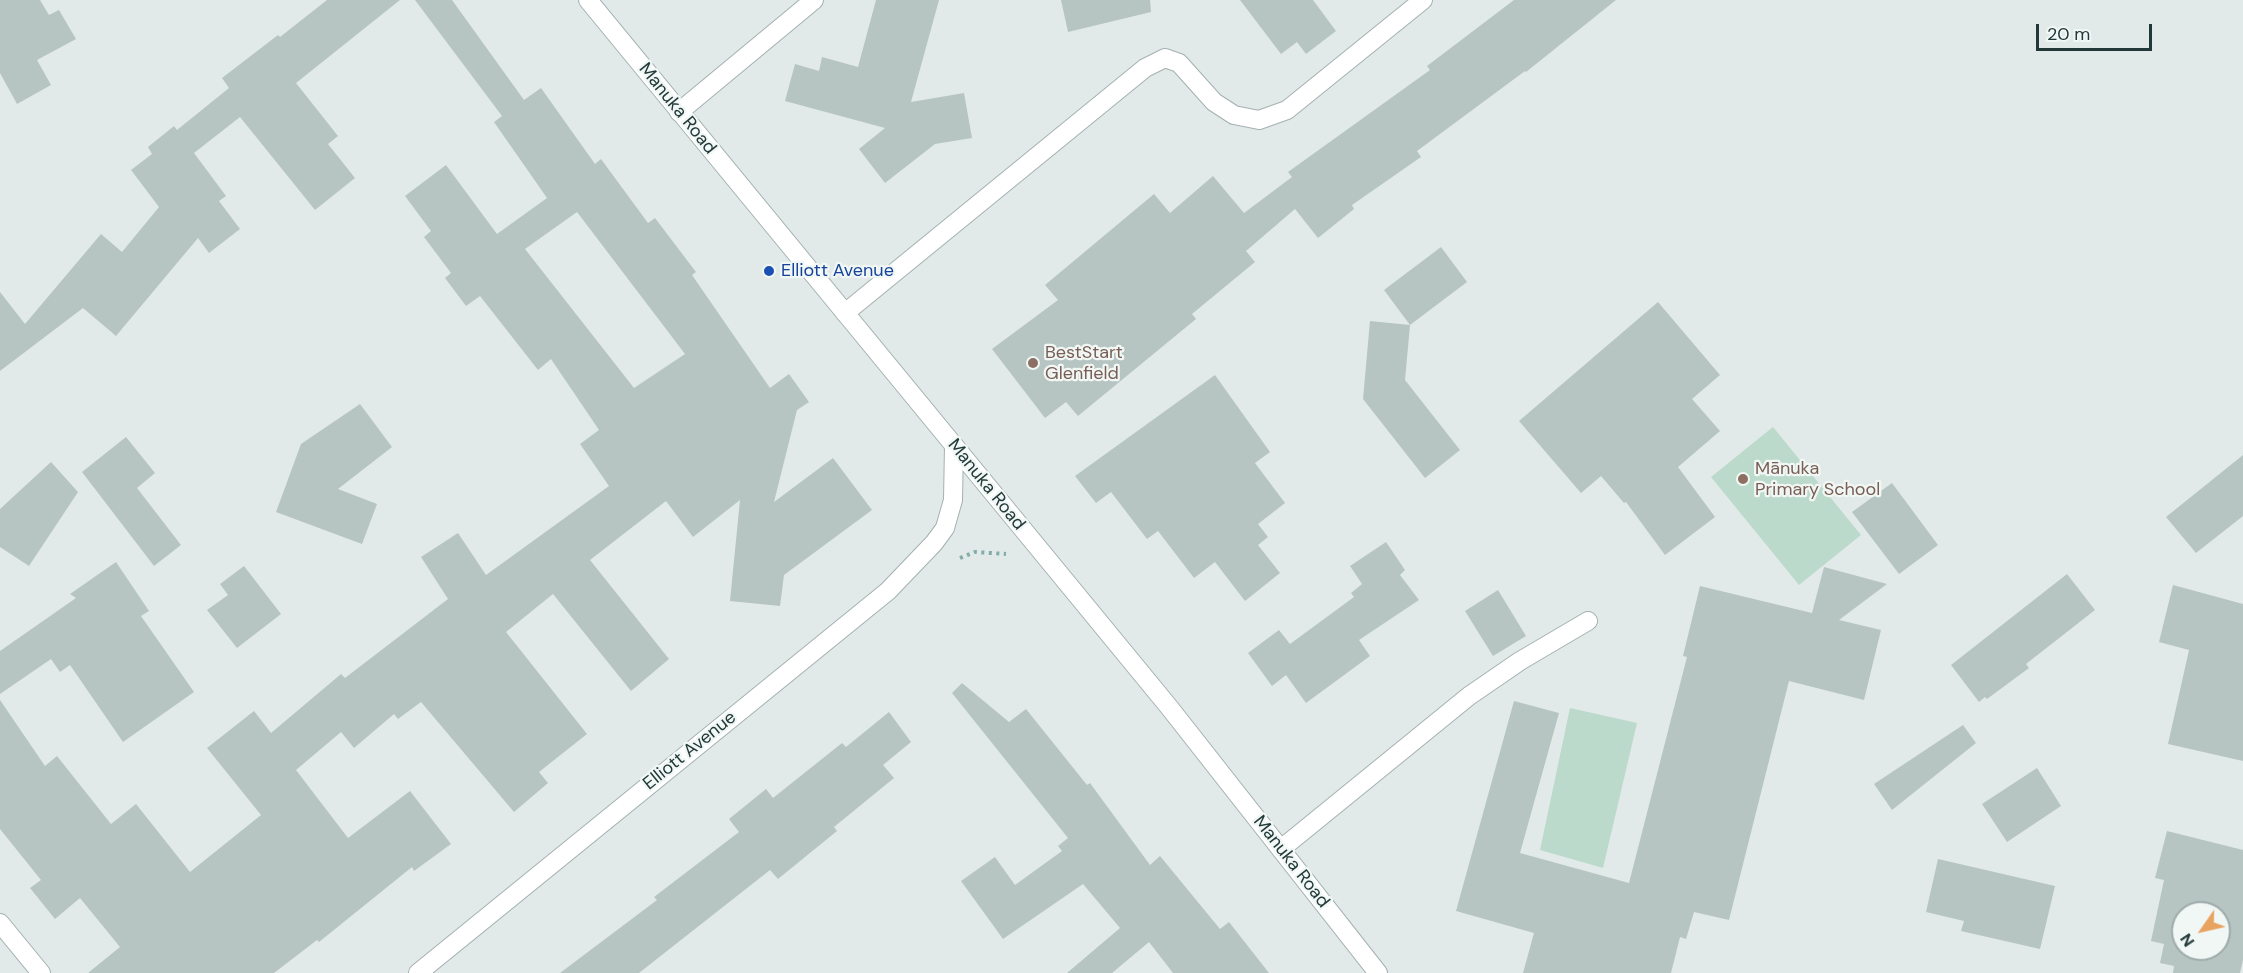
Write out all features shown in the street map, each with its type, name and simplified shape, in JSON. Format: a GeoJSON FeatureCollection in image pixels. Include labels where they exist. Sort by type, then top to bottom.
{"type":"FeatureCollection","features":[{"type":"Feature","properties":{"kind":"street","name":"Manuka Road"},"geometry":{"type":"LineString","coordinates":[[588,0],[1170,707],[1378,973]]}},
{"type":"Feature","properties":{"kind":"street"},"geometry":{"type":"LineString","coordinates":[[679,112],[814,0]]}},
{"type":"Feature","properties":{"kind":"street"},"geometry":{"type":"LineString","coordinates":[[845,312],[1145,68],[1165,58],[1179,63],[1214,102],[1234,115],[1259,120],[1287,110],[1423,0]]}},
{"type":"Feature","properties":{"kind":"street","name":"Elliott Avenue"},"geometry":{"type":"LineString","coordinates":[[418,973],[888,591],[934,543],[945,528],[953,500],[954,446]]}},
{"type":"Feature","properties":{"kind":"street"},"geometry":{"type":"LineString","coordinates":[[1281,849],[1470,696],[1520,661],[1588,621]]}},
{"type":"Feature","properties":{"kind":"street"},"geometry":{"type":"LineString","coordinates":[[0,923],[41,973]]}},
{"type":"Feature","properties":{"kind":"path"},"geometry":{"type":"LineString","coordinates":[[954,560],[975,552],[1011,555]]}},
{"type":"Feature","properties":{"kind":"green space"},"geometry":{"type":"Polygon","coordinates":[[[1773,427],[1861,535],[1799,585],[1711,477],[1773,427]]]}},
{"type":"Feature","properties":{"kind":"green space"},"geometry":{"type":"Polygon","coordinates":[[[1570,708],[1637,723],[1603,868],[1540,850],[1570,708]]]}},
{"type":"Feature","properties":{"kind":"building"},"geometry":{"type":"Polygon","coordinates":[[[0,0],[40,0],[49,15],[59,10],[76,39],[37,60],[51,85],[17,104],[0,73],[0,0]]]}},
{"type":"Feature","properties":{"kind":"building"},"geometry":{"type":"Polygon","coordinates":[[[327,0],[400,0],[296,83],[338,136],[328,144],[355,178],[315,210],[240,117],[194,153],[226,196],[219,201],[240,229],[209,253],[198,238],[116,336],[83,308],[0,371],[0,292],[25,324],[101,234],[122,252],[159,207],[131,170],[152,154],[148,147],[174,126],[177,130],[229,88],[222,78],[327,0]]]}},
{"type":"Feature","properties":{"kind":"building"},"geometry":{"type":"Polygon","coordinates":[[[415,0],[452,0],[524,100],[541,88],[595,164],[601,159],[648,223],[655,218],[696,272],[692,275],[770,388],[789,374],[809,402],[797,410],[774,502],[833,458],[872,510],[784,575],[780,606],[730,601],[740,500],[693,537],[666,501],[590,560],[669,659],[631,691],[553,594],[506,632],[587,734],[539,772],[548,783],[514,812],[421,702],[398,719],[394,714],[354,748],[341,732],[296,770],[348,838],[410,791],[451,844],[414,871],[412,867],[319,942],[317,940],[274,973],[88,973],[120,947],[80,898],[55,919],[30,888],[41,880],[0,829],[0,700],[45,766],[57,756],[111,824],[136,804],[190,872],[261,815],[207,748],[254,711],[271,733],[341,674],[345,678],[448,599],[421,557],[458,533],[486,575],[609,486],[580,444],[599,430],[551,359],[538,370],[480,296],[466,306],[445,278],[451,273],[424,237],[431,231],[405,196],[446,165],[497,234],[547,198],[494,122],[502,116],[415,0]],[[577,212],[525,249],[634,388],[685,354],[577,212]]]}},
{"type":"Feature","properties":{"kind":"building"},"geometry":{"type":"Polygon","coordinates":[[[876,0],[939,0],[911,102],[964,93],[972,138],[935,144],[885,183],[859,149],[885,128],[785,101],[795,64],[819,71],[822,57],[858,67],[876,0]]]}},
{"type":"Feature","properties":{"kind":"building"},"geometry":{"type":"Polygon","coordinates":[[[1061,0],[1150,0],[1151,12],[1068,32],[1061,0]]]}},
{"type":"Feature","properties":{"kind":"building"},"geometry":{"type":"Polygon","coordinates":[[[1240,0],[1313,0],[1336,31],[1306,54],[1297,42],[1281,54],[1240,0]]]}},
{"type":"Feature","properties":{"kind":"building"},"geometry":{"type":"Polygon","coordinates":[[[1514,0],[1616,0],[1526,72],[1417,151],[1421,157],[1352,205],[1354,209],[1318,238],[1295,209],[1246,251],[1255,262],[1192,314],[1196,319],[1078,416],[1066,402],[1045,418],[992,349],[1058,300],[1045,285],[1154,194],[1170,213],[1213,176],[1244,213],[1292,177],[1288,172],[1430,70],[1427,66],[1514,0]]]}},
{"type":"Feature","properties":{"kind":"building"},"geometry":{"type":"Polygon","coordinates":[[[1441,247],[1467,282],[1410,325],[1384,290],[1441,247]]]}},
{"type":"Feature","properties":{"kind":"building"},"geometry":{"type":"Polygon","coordinates":[[[1658,302],[1720,375],[1692,399],[1720,431],[1678,467],[1715,517],[1665,555],[1626,502],[1624,503],[1601,476],[1581,493],[1519,421],[1658,302]]]}},
{"type":"Feature","properties":{"kind":"building"},"geometry":{"type":"Polygon","coordinates":[[[1370,321],[1410,325],[1405,380],[1460,450],[1425,478],[1363,399],[1370,321]]]}},
{"type":"Feature","properties":{"kind":"building"},"geometry":{"type":"Polygon","coordinates":[[[1215,375],[1270,452],[1255,463],[1285,503],[1258,524],[1268,537],[1258,545],[1280,573],[1245,601],[1215,562],[1194,578],[1158,531],[1147,539],[1111,492],[1096,503],[1075,476],[1215,375]]]}},
{"type":"Feature","properties":{"kind":"building"},"geometry":{"type":"Polygon","coordinates":[[[360,404],[392,447],[338,489],[377,504],[362,544],[276,512],[301,444],[360,404]]]}},
{"type":"Feature","properties":{"kind":"building"},"geometry":{"type":"Polygon","coordinates":[[[126,437],[155,473],[137,488],[181,545],[154,566],[82,472],[126,437]]]}},
{"type":"Feature","properties":{"kind":"building"},"geometry":{"type":"Polygon","coordinates":[[[2243,455],[2243,516],[2196,553],[2166,517],[2243,455]]]}},
{"type":"Feature","properties":{"kind":"building"},"geometry":{"type":"Polygon","coordinates":[[[51,462],[78,492],[29,566],[0,547],[0,509],[51,462]]]}},
{"type":"Feature","properties":{"kind":"building"},"geometry":{"type":"Polygon","coordinates":[[[1892,483],[1938,545],[1899,574],[1852,512],[1892,483]]]}},
{"type":"Feature","properties":{"kind":"building"},"geometry":{"type":"Polygon","coordinates":[[[1386,542],[1405,570],[1400,575],[1419,600],[1359,640],[1370,656],[1306,703],[1286,675],[1272,686],[1248,653],[1279,630],[1290,644],[1354,597],[1351,593],[1362,584],[1350,566],[1386,542]]]}},
{"type":"Feature","properties":{"kind":"building"},"geometry":{"type":"Polygon","coordinates":[[[116,562],[149,611],[141,616],[194,692],[123,742],[70,665],[60,672],[51,659],[0,694],[0,651],[76,598],[70,594],[116,562]]]}},
{"type":"Feature","properties":{"kind":"building"},"geometry":{"type":"Polygon","coordinates":[[[244,566],[281,614],[237,648],[207,610],[228,595],[220,584],[244,566]]]}},
{"type":"Feature","properties":{"kind":"building"},"geometry":{"type":"Polygon","coordinates":[[[1824,567],[1887,584],[1839,620],[1881,630],[1864,700],[1789,681],[1729,920],[1694,912],[1686,939],[1680,937],[1671,973],[1523,973],[1534,933],[1456,911],[1514,701],[1559,713],[1520,853],[1629,883],[1687,657],[1683,656],[1700,586],[1812,613],[1824,567]]]}},
{"type":"Feature","properties":{"kind":"building"},"geometry":{"type":"Polygon","coordinates":[[[2067,574],[2095,610],[2026,664],[2029,668],[1987,699],[1985,697],[1979,702],[1951,665],[2067,574]]]}},
{"type":"Feature","properties":{"kind":"building"},"geometry":{"type":"Polygon","coordinates":[[[2173,585],[2243,604],[2243,761],[2168,744],[2189,650],[2159,642],[2173,585]]]}},
{"type":"Feature","properties":{"kind":"building"},"geometry":{"type":"Polygon","coordinates":[[[1498,590],[1526,636],[1493,656],[1465,611],[1498,590]]]}},
{"type":"Feature","properties":{"kind":"building"},"geometry":{"type":"Polygon","coordinates":[[[962,683],[1009,722],[1026,709],[1087,785],[1090,783],[1150,865],[1160,856],[1220,929],[1229,922],[1269,973],[1173,973],[1149,942],[1112,973],[1067,973],[1120,928],[1083,884],[1003,939],[961,881],[995,857],[1015,885],[1062,851],[1058,846],[1068,838],[952,693],[962,683]]]}},
{"type":"Feature","properties":{"kind":"building"},"geometry":{"type":"Polygon","coordinates":[[[889,712],[911,742],[883,765],[894,778],[834,827],[837,831],[778,879],[770,870],[639,973],[560,973],[657,900],[654,897],[739,832],[729,819],[766,789],[773,798],[842,743],[846,747],[889,712]]]}},
{"type":"Feature","properties":{"kind":"building"},"geometry":{"type":"Polygon","coordinates":[[[1963,725],[1976,743],[1892,810],[1874,784],[1963,725]]]}},
{"type":"Feature","properties":{"kind":"building"},"geometry":{"type":"Polygon","coordinates":[[[2037,768],[2061,806],[2007,842],[1982,804],[2037,768]]]}},
{"type":"Feature","properties":{"kind":"building"},"geometry":{"type":"Polygon","coordinates":[[[2167,831],[2243,850],[2243,960],[2240,973],[2173,973],[2174,966],[2160,963],[2164,944],[2151,941],[2164,880],[2155,878],[2167,831]]]}},
{"type":"Feature","properties":{"kind":"building"},"geometry":{"type":"Polygon","coordinates":[[[1938,859],[2055,886],[2040,949],[1961,931],[1964,921],[1926,912],[1938,859]]]}},
{"type":"Feature","properties":{"kind":"place","name":"Elliott Avenue"},"geometry":{"type":"Point","coordinates":[769,271]}},
{"type":"Feature","properties":{"kind":"place","name":"BestStart Glenfield"},"geometry":{"type":"Point","coordinates":[1033,363]}},
{"type":"Feature","properties":{"kind":"place","name":"Mānuka Primary School"},"geometry":{"type":"Point","coordinates":[1743,479]}}]}
